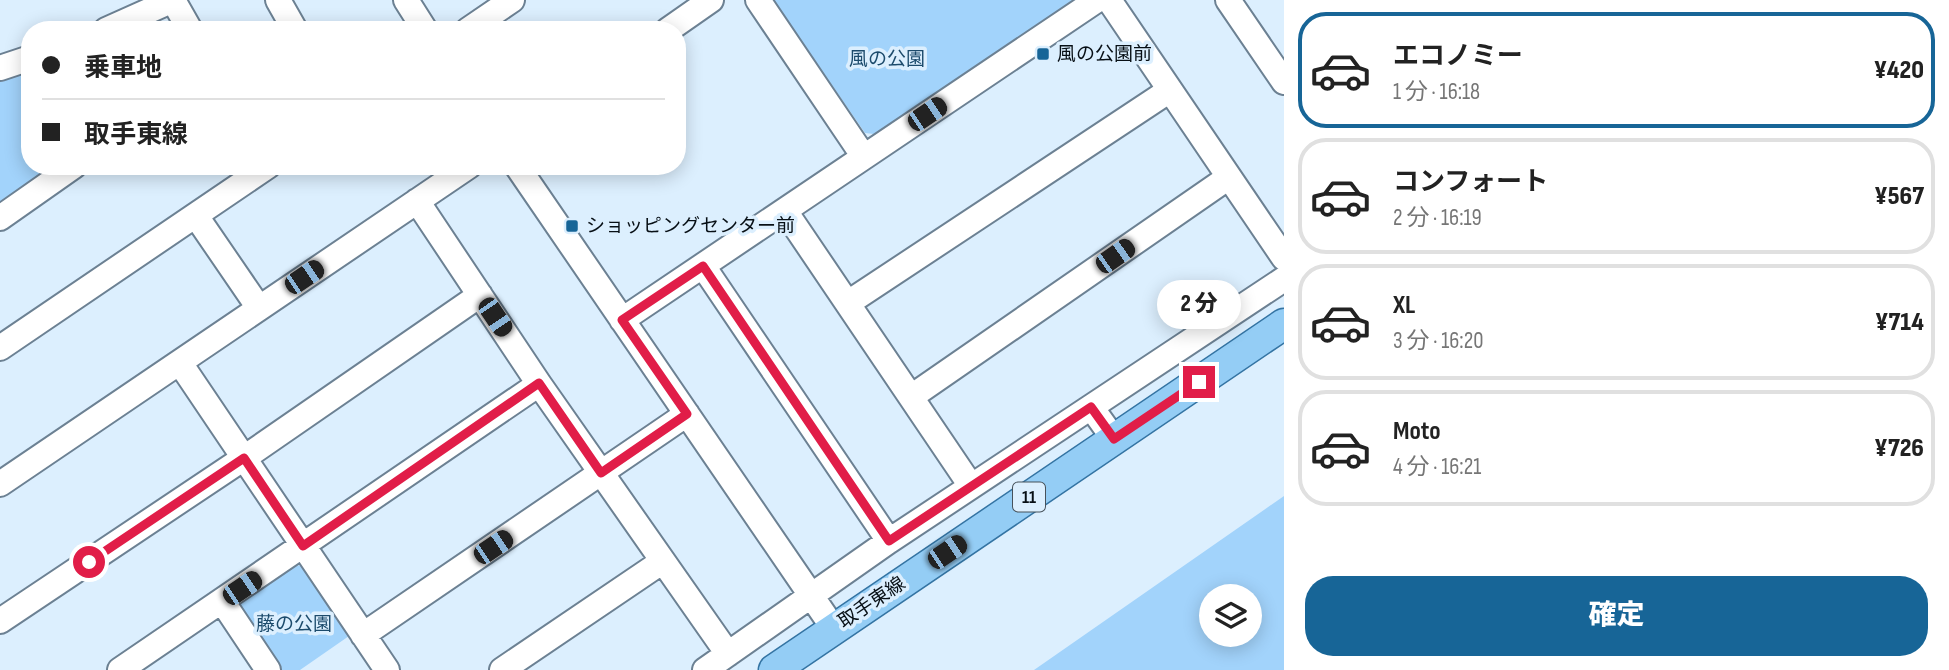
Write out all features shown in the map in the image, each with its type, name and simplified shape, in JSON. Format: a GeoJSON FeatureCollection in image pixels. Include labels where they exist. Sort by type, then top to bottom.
{"type":"FeatureCollection","features":[{"type":"Feature","properties":{"kind":"main road","name":"取手東線"},"geometry":{"type":"LineString","coordinates":[[774,670],[1284,324]]}},
{"type":"Feature","properties":{"kind":"street"},"geometry":{"type":"LineString","coordinates":[[126,21],[173,0],[185,21]]}},
{"type":"Feature","properties":{"kind":"street"},"geometry":{"type":"LineString","coordinates":[[406,0],[419,21]]}},
{"type":"Feature","properties":{"kind":"street"},"geometry":{"type":"LineString","coordinates":[[481,21],[512,0]]}},
{"type":"Feature","properties":{"kind":"street"},"geometry":{"type":"LineString","coordinates":[[681,21],[711,0]]}},
{"type":"Feature","properties":{"kind":"street"},"geometry":{"type":"LineString","coordinates":[[758,0],[864,156]]}},
{"type":"Feature","properties":{"kind":"street"},"geometry":{"type":"LineString","coordinates":[[622,320],[1097,0]]}},
{"type":"Feature","properties":{"kind":"street"},"geometry":{"type":"LineString","coordinates":[[1109,0],[1284,258]]}},
{"type":"Feature","properties":{"kind":"street"},"geometry":{"type":"LineString","coordinates":[[1228,0],[1284,82]]}},
{"type":"Feature","properties":{"kind":"street"},"geometry":{"type":"LineString","coordinates":[[0,68],[21,61]]}},
{"type":"Feature","properties":{"kind":"street"},"geometry":{"type":"LineString","coordinates":[[848,303],[1170,90]]}},
{"type":"Feature","properties":{"kind":"street"},"geometry":{"type":"LineString","coordinates":[[0,218],[61,175]]}},
{"type":"Feature","properties":{"kind":"street"},"geometry":{"type":"LineString","coordinates":[[0,348],[255,175]]}},
{"type":"Feature","properties":{"kind":"street"},"geometry":{"type":"LineString","coordinates":[[0,484],[456,175]]}},
{"type":"Feature","properties":{"kind":"street"},"geometry":{"type":"LineString","coordinates":[[523,175],[834,629]]}},
{"type":"Feature","properties":{"kind":"street"},"geometry":{"type":"LineString","coordinates":[[911,397],[1229,177]]}},
{"type":"Feature","properties":{"kind":"street"},"geometry":{"type":"LineString","coordinates":[[417,201],[539,383],[728,654]]}},
{"type":"Feature","properties":{"kind":"street"},"geometry":{"type":"LineString","coordinates":[[785,211],[971,486]]}},
{"type":"Feature","properties":{"kind":"street"},"geometry":{"type":"LineString","coordinates":[[196,216],[259,308]]}},
{"type":"Feature","properties":{"kind":"street"},"geometry":{"type":"LineString","coordinates":[[703,266],[889,541]]}},
{"type":"Feature","properties":{"kind":"street"},"geometry":{"type":"LineString","coordinates":[[705,670],[889,541],[1284,279]]}},
{"type":"Feature","properties":{"kind":"street"},"geometry":{"type":"LineString","coordinates":[[0,621],[244,458],[480,295]]}},
{"type":"Feature","properties":{"kind":"street"},"geometry":{"type":"LineString","coordinates":[[180,363],[387,670]]}},
{"type":"Feature","properties":{"kind":"street"},"geometry":{"type":"LineString","coordinates":[[120,670],[539,383]]}},
{"type":"Feature","properties":{"kind":"street"},"geometry":{"type":"LineString","coordinates":[[1091,407],[1114,439]]}},
{"type":"Feature","properties":{"kind":"street"},"geometry":{"type":"LineString","coordinates":[[363,635],[687,414]]}},
{"type":"Feature","properties":{"kind":"street"},"geometry":{"type":"LineString","coordinates":[[502,670],[663,561]]}},
{"type":"Feature","properties":{"kind":"street"},"geometry":{"type":"LineString","coordinates":[[222,601],[268,670]]}},
{"type":"Feature","properties":{"kind":"green space","name":"風の公園"},"geometry":{"type":"Polygon","coordinates":[[[773,0],[1081,0],[883,135],[865,133],[773,0]]]}},
{"type":"Feature","properties":{"kind":"green space"},"geometry":{"type":"Polygon","coordinates":[[[21,68],[21,175],[44,175],[0,204],[0,76],[21,68]]]}},
{"type":"Feature","properties":{"kind":"green space"},"geometry":{"type":"Polygon","coordinates":[[[1284,496],[1284,670],[1034,670],[1284,496]]]}},
{"type":"Feature","properties":{"kind":"green space","name":"藤の公園"},"geometry":{"type":"Polygon","coordinates":[[[294,565],[303,566],[349,636],[300,670],[277,670],[240,613],[238,600],[294,565]]]}},
{"type":"Feature","properties":{"kind":"place","name":"風の公園前"},"geometry":{"type":"Point","coordinates":[1043,54]}},
{"type":"Feature","properties":{"kind":"place","name":"ショッピングセンター前"},"geometry":{"type":"Point","coordinates":[572,226]}},
{"type":"Feature","properties":{"kind":"route"},"geometry":{"type":"LineString","coordinates":[[89,562],[244,458],[303,546],[539,383],[601,473],[687,414],[622,320],[703,266],[889,541],[1091,407],[1114,439],[1199,382]]}}]}
